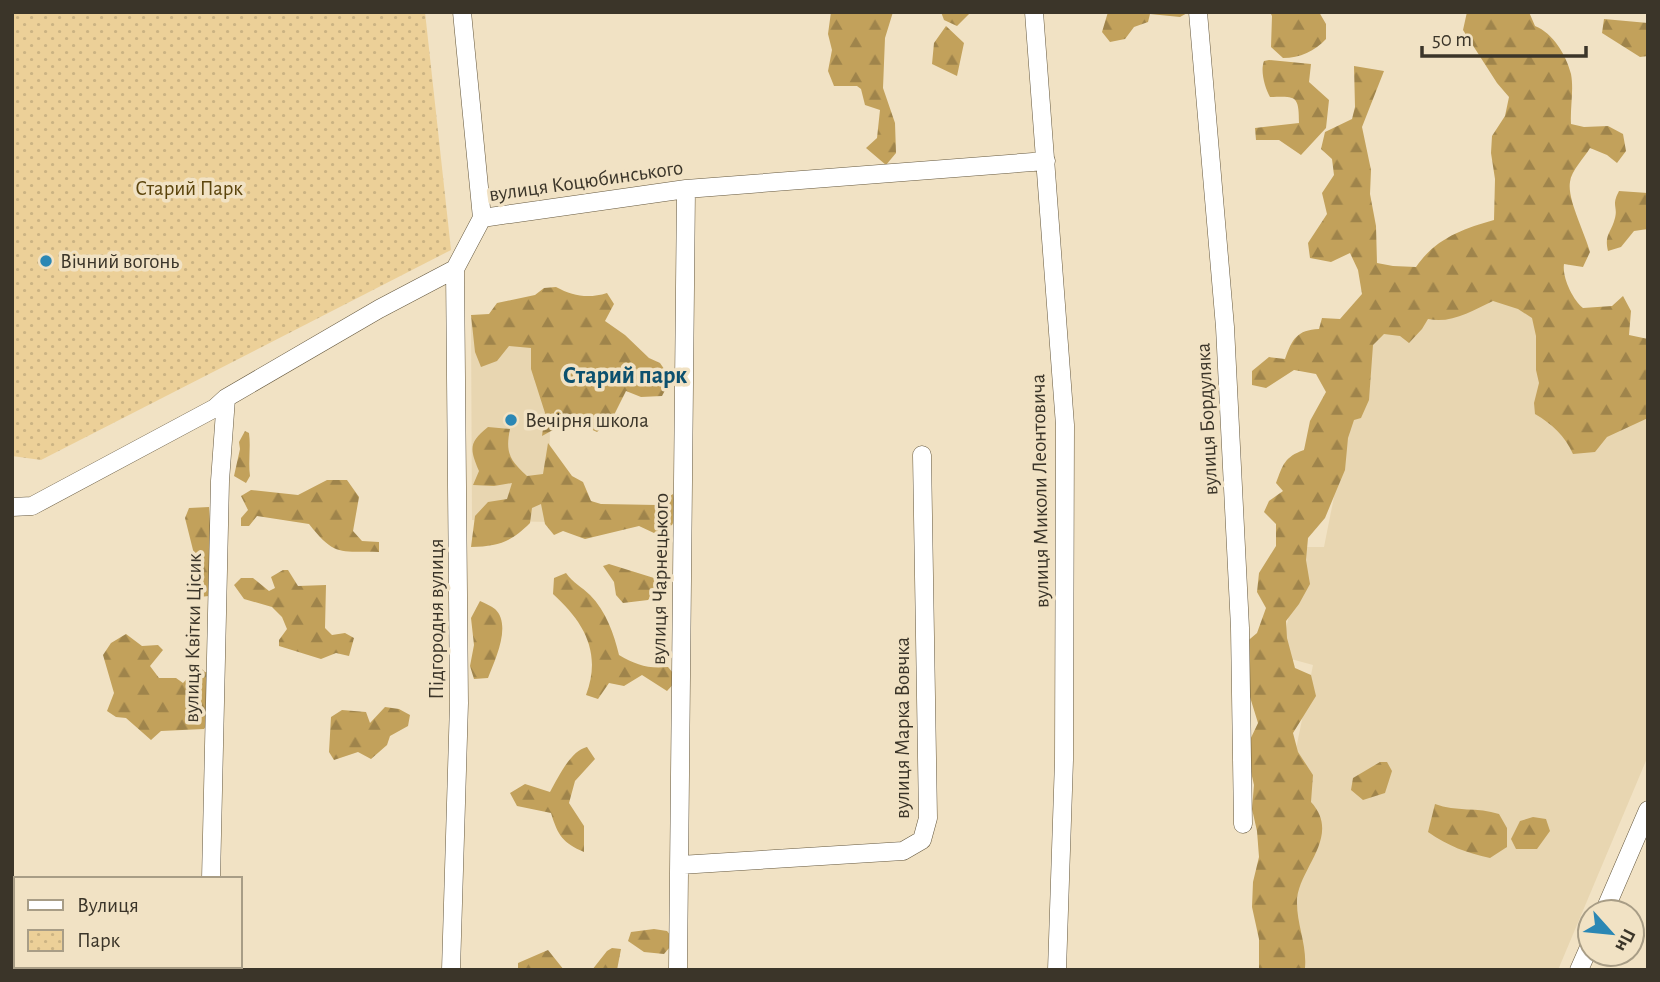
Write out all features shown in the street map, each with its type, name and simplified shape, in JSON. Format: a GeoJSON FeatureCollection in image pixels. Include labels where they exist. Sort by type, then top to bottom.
{"type":"FeatureCollection","features":[{"type":"Feature","properties":{"kind":"street"},"geometry":{"type":"LineString","coordinates":[[462,12],[482,218]]}},
{"type":"Feature","properties":{"kind":"street","name":"вулиця Миколи Леонтовича"},"geometry":{"type":"LineString","coordinates":[[1034,12],[1065,425],[1064,760],[1057,970]]}},
{"type":"Feature","properties":{"kind":"street","name":"вулиця Бордуляка"},"geometry":{"type":"LineString","coordinates":[[1198,12],[1225,327],[1240,628],[1244,824]]}},
{"type":"Feature","properties":{"kind":"street","name":"вулиця Коцюбинського"},"geometry":{"type":"LineString","coordinates":[[454,269],[482,218],[686,189],[1046,161]]}},
{"type":"Feature","properties":{"kind":"street","name":"вулиця Чарнецького"},"geometry":{"type":"LineString","coordinates":[[678,970],[686,189]]}},
{"type":"Feature","properties":{"kind":"street"},"geometry":{"type":"LineString","coordinates":[[12,506],[32,506],[215,408],[226,398],[379,309],[454,269]]}},
{"type":"Feature","properties":{"kind":"street","name":"Підгородня вулиця"},"geometry":{"type":"LineString","coordinates":[[451,970],[459,703],[454,269]]}},
{"type":"Feature","properties":{"kind":"street","name":"вулиця Квітки Цісик"},"geometry":{"type":"LineString","coordinates":[[211,877],[220,481],[226,398]]}},
{"type":"Feature","properties":{"kind":"street","name":"вулиця Марка Вовчка"},"geometry":{"type":"LineString","coordinates":[[680,865],[903,851],[922,840],[928,818],[922,455]]}},
{"type":"Feature","properties":{"kind":"street"},"geometry":{"type":"LineString","coordinates":[[1610,898],[1648,810]]}},
{"type":"Feature","properties":{"kind":"shaded area"},"geometry":{"type":"Polygon","coordinates":[[[1501,293],[1648,395],[1648,756],[1588,898],[1576,898],[1576,927],[1558,970],[1276,970],[1291,774],[1313,665],[1280,656],[1304,547],[1324,547],[1367,331],[1501,293]]]}},
{"type":"Feature","properties":{"kind":"shaded area","name":"Вечірня школа"},"geometry":{"type":"Polygon","coordinates":[[[471,318],[551,319],[549,522],[472,520],[471,318]]]}},
{"type":"Feature","properties":{"kind":"green space","name":"Старий Парк"},"geometry":{"type":"Polygon","coordinates":[[[12,12],[425,12],[451,250],[41,460],[12,456],[12,12]]]}},
{"type":"Feature","properties":{"kind":"green space"},"geometry":{"type":"Polygon","coordinates":[[[831,12],[893,12],[885,38],[883,88],[895,123],[896,153],[886,165],[866,148],[877,138],[880,110],[865,105],[861,89],[857,86],[834,86],[828,71],[832,50],[828,34],[831,12]]]}},
{"type":"Feature","properties":{"kind":"green space"},"geometry":{"type":"Polygon","coordinates":[[[941,12],[971,12],[957,26],[944,20],[941,12]]]}},
{"type":"Feature","properties":{"kind":"green space"},"geometry":{"type":"Polygon","coordinates":[[[1108,12],[1189,12],[1180,17],[1150,14],[1148,22],[1134,27],[1125,39],[1110,42],[1102,32],[1108,12]]]}},
{"type":"Feature","properties":{"kind":"green space"},"geometry":{"type":"Polygon","coordinates":[[[1270,12],[1319,12],[1326,24],[1326,39],[1307,53],[1283,58],[1271,47],[1270,12]]]}},
{"type":"Feature","properties":{"kind":"green space"},"geometry":{"type":"Polygon","coordinates":[[[1467,12],[1529,12],[1535,26],[1548,34],[1558,46],[1569,67],[1572,86],[1571,124],[1584,127],[1608,126],[1623,134],[1626,151],[1617,163],[1607,155],[1590,148],[1573,173],[1570,182],[1571,197],[1590,252],[1583,267],[1564,264],[1564,270],[1569,288],[1583,308],[1612,306],[1623,296],[1631,311],[1629,335],[1648,339],[1648,418],[1607,437],[1595,452],[1573,454],[1557,431],[1535,414],[1534,403],[1539,383],[1532,318],[1518,309],[1493,301],[1453,318],[1428,319],[1409,343],[1400,336],[1384,334],[1373,345],[1369,400],[1361,418],[1354,420],[1348,438],[1345,470],[1325,518],[1308,538],[1306,560],[1310,584],[1286,621],[1287,638],[1295,668],[1311,675],[1316,696],[1293,733],[1298,752],[1313,775],[1311,802],[1320,815],[1322,828],[1316,853],[1303,878],[1297,903],[1305,968],[1259,970],[1259,939],[1252,907],[1253,882],[1259,857],[1252,809],[1254,785],[1249,763],[1249,742],[1258,723],[1246,684],[1244,644],[1257,633],[1266,608],[1257,592],[1259,573],[1276,546],[1276,524],[1264,512],[1269,501],[1283,491],[1276,483],[1281,471],[1288,459],[1304,450],[1310,421],[1326,392],[1316,374],[1294,370],[1266,388],[1252,385],[1252,371],[1269,357],[1285,359],[1296,337],[1305,331],[1319,329],[1322,318],[1340,319],[1362,294],[1358,270],[1350,253],[1331,262],[1310,258],[1308,243],[1327,214],[1322,193],[1334,175],[1332,159],[1321,149],[1325,132],[1352,119],[1355,107],[1354,66],[1384,71],[1362,127],[1371,170],[1370,194],[1376,226],[1377,263],[1416,267],[1423,257],[1450,236],[1494,220],[1492,136],[1505,116],[1509,97],[1463,30],[1467,12]]]}},
{"type":"Feature","properties":{"kind":"green space"},"geometry":{"type":"Polygon","coordinates":[[[1604,19],[1648,23],[1648,56],[1640,57],[1602,33],[1604,19]]]}},
{"type":"Feature","properties":{"kind":"green space"},"geometry":{"type":"Polygon","coordinates":[[[946,26],[964,43],[957,76],[932,64],[934,43],[946,26]]]}},
{"type":"Feature","properties":{"kind":"green space"},"geometry":{"type":"Polygon","coordinates":[[[1264,61],[1311,64],[1309,82],[1329,100],[1326,128],[1301,155],[1279,140],[1256,140],[1255,128],[1299,123],[1297,102],[1294,99],[1270,97],[1268,93],[1263,70],[1264,61]]]}},
{"type":"Feature","properties":{"kind":"green space"},"geometry":{"type":"Polygon","coordinates":[[[1619,191],[1648,193],[1648,229],[1634,231],[1621,247],[1608,251],[1607,237],[1615,218],[1615,200],[1619,191]]]}},
{"type":"Feature","properties":{"kind":"green space"},"geometry":{"type":"Polygon","coordinates":[[[556,287],[581,296],[607,293],[614,304],[605,321],[625,335],[649,358],[660,363],[671,379],[662,396],[641,397],[626,391],[613,417],[597,432],[571,420],[542,436],[545,413],[531,369],[531,348],[509,346],[497,361],[481,367],[475,352],[471,315],[489,314],[497,303],[535,295],[544,288],[556,287]]]}},
{"type":"Feature","properties":{"kind":"green space"},"geometry":{"type":"Polygon","coordinates":[[[488,427],[510,429],[510,455],[527,476],[543,474],[548,443],[572,476],[583,482],[591,501],[601,504],[657,505],[673,494],[677,515],[672,525],[654,533],[639,526],[585,539],[563,531],[554,535],[545,524],[541,504],[532,508],[530,523],[510,539],[489,546],[471,547],[475,516],[488,502],[507,499],[512,483],[473,485],[479,471],[473,452],[474,442],[488,427]]]}},
{"type":"Feature","properties":{"kind":"green space"},"geometry":{"type":"Polygon","coordinates":[[[245,431],[249,433],[250,444],[250,476],[246,483],[234,476],[239,442],[245,431]]]}},
{"type":"Feature","properties":{"kind":"green space"},"geometry":{"type":"Polygon","coordinates":[[[327,480],[347,480],[359,497],[353,531],[362,541],[379,542],[379,552],[339,550],[325,542],[309,524],[257,516],[249,526],[241,526],[241,518],[248,510],[241,496],[251,490],[298,495],[327,480]]]}},
{"type":"Feature","properties":{"kind":"green space"},"geometry":{"type":"Polygon","coordinates":[[[209,507],[210,526],[216,533],[209,596],[199,597],[196,588],[196,562],[185,518],[189,508],[209,507]]]}},
{"type":"Feature","properties":{"kind":"green space"},"geometry":{"type":"Polygon","coordinates":[[[609,564],[654,578],[660,585],[648,600],[623,603],[616,595],[614,582],[603,566],[609,564]]]}},
{"type":"Feature","properties":{"kind":"green space"},"geometry":{"type":"Polygon","coordinates":[[[288,570],[298,586],[326,585],[325,628],[332,635],[345,633],[354,638],[349,656],[336,653],[321,659],[279,646],[279,640],[287,629],[282,617],[272,607],[244,599],[234,585],[241,578],[253,578],[269,591],[275,588],[271,577],[288,570]]]}},
{"type":"Feature","properties":{"kind":"green space"},"geometry":{"type":"Polygon","coordinates":[[[566,573],[601,608],[619,655],[642,666],[668,667],[678,679],[667,691],[642,675],[624,686],[609,683],[598,699],[586,695],[592,665],[587,639],[573,616],[553,594],[554,578],[566,573]]]}},
{"type":"Feature","properties":{"kind":"green space"},"geometry":{"type":"Polygon","coordinates":[[[480,601],[495,609],[500,616],[502,633],[488,678],[474,679],[470,666],[474,645],[471,618],[480,601]]]}},
{"type":"Feature","properties":{"kind":"green space"},"geometry":{"type":"Polygon","coordinates":[[[126,634],[142,646],[158,645],[163,650],[150,666],[159,678],[176,678],[183,683],[199,666],[205,672],[216,673],[222,702],[204,729],[161,731],[151,740],[126,718],[116,717],[107,711],[114,693],[103,655],[111,643],[126,634]]]}},
{"type":"Feature","properties":{"kind":"green space"},"geometry":{"type":"Polygon","coordinates":[[[385,707],[399,709],[410,715],[408,726],[390,736],[387,745],[371,759],[358,752],[334,760],[329,752],[331,717],[342,710],[366,712],[370,723],[385,707]]]}},
{"type":"Feature","properties":{"kind":"green space"},"geometry":{"type":"Polygon","coordinates":[[[587,747],[595,759],[575,781],[569,803],[584,826],[584,852],[562,838],[551,813],[517,806],[510,793],[525,784],[550,792],[570,759],[587,747]]]}},
{"type":"Feature","properties":{"kind":"green space"},"geometry":{"type":"Polygon","coordinates":[[[1380,762],[1387,762],[1392,771],[1385,793],[1363,800],[1351,790],[1353,778],[1380,762]]]}},
{"type":"Feature","properties":{"kind":"green space"},"geometry":{"type":"Polygon","coordinates":[[[1435,804],[1499,814],[1507,828],[1507,847],[1490,858],[1473,854],[1435,837],[1428,832],[1435,804]]]}},
{"type":"Feature","properties":{"kind":"green space"},"geometry":{"type":"Polygon","coordinates":[[[1533,817],[1546,819],[1550,831],[1537,849],[1516,849],[1511,839],[1520,821],[1533,817]]]}},
{"type":"Feature","properties":{"kind":"green space"},"geometry":{"type":"Polygon","coordinates":[[[654,929],[667,931],[675,941],[664,954],[644,952],[628,941],[631,932],[654,929]]]}},
{"type":"Feature","properties":{"kind":"green space"},"geometry":{"type":"Polygon","coordinates":[[[612,948],[621,949],[617,970],[592,970],[607,951],[612,948]]]}},
{"type":"Feature","properties":{"kind":"green space"},"geometry":{"type":"Polygon","coordinates":[[[548,950],[564,970],[518,970],[518,963],[548,950]]]}},
{"type":"Feature","properties":{"kind":"place","name":"Вічний вогонь"},"geometry":{"type":"Point","coordinates":[46,261]}},
{"type":"Feature","properties":{"kind":"place","name":"Вечірня школа"},"geometry":{"type":"Point","coordinates":[511,420]}},
{"type":"Feature","properties":{"kind":"district","name":"Старий парк"},"geometry":{"type":"Point","coordinates":[625,376]}}]}
